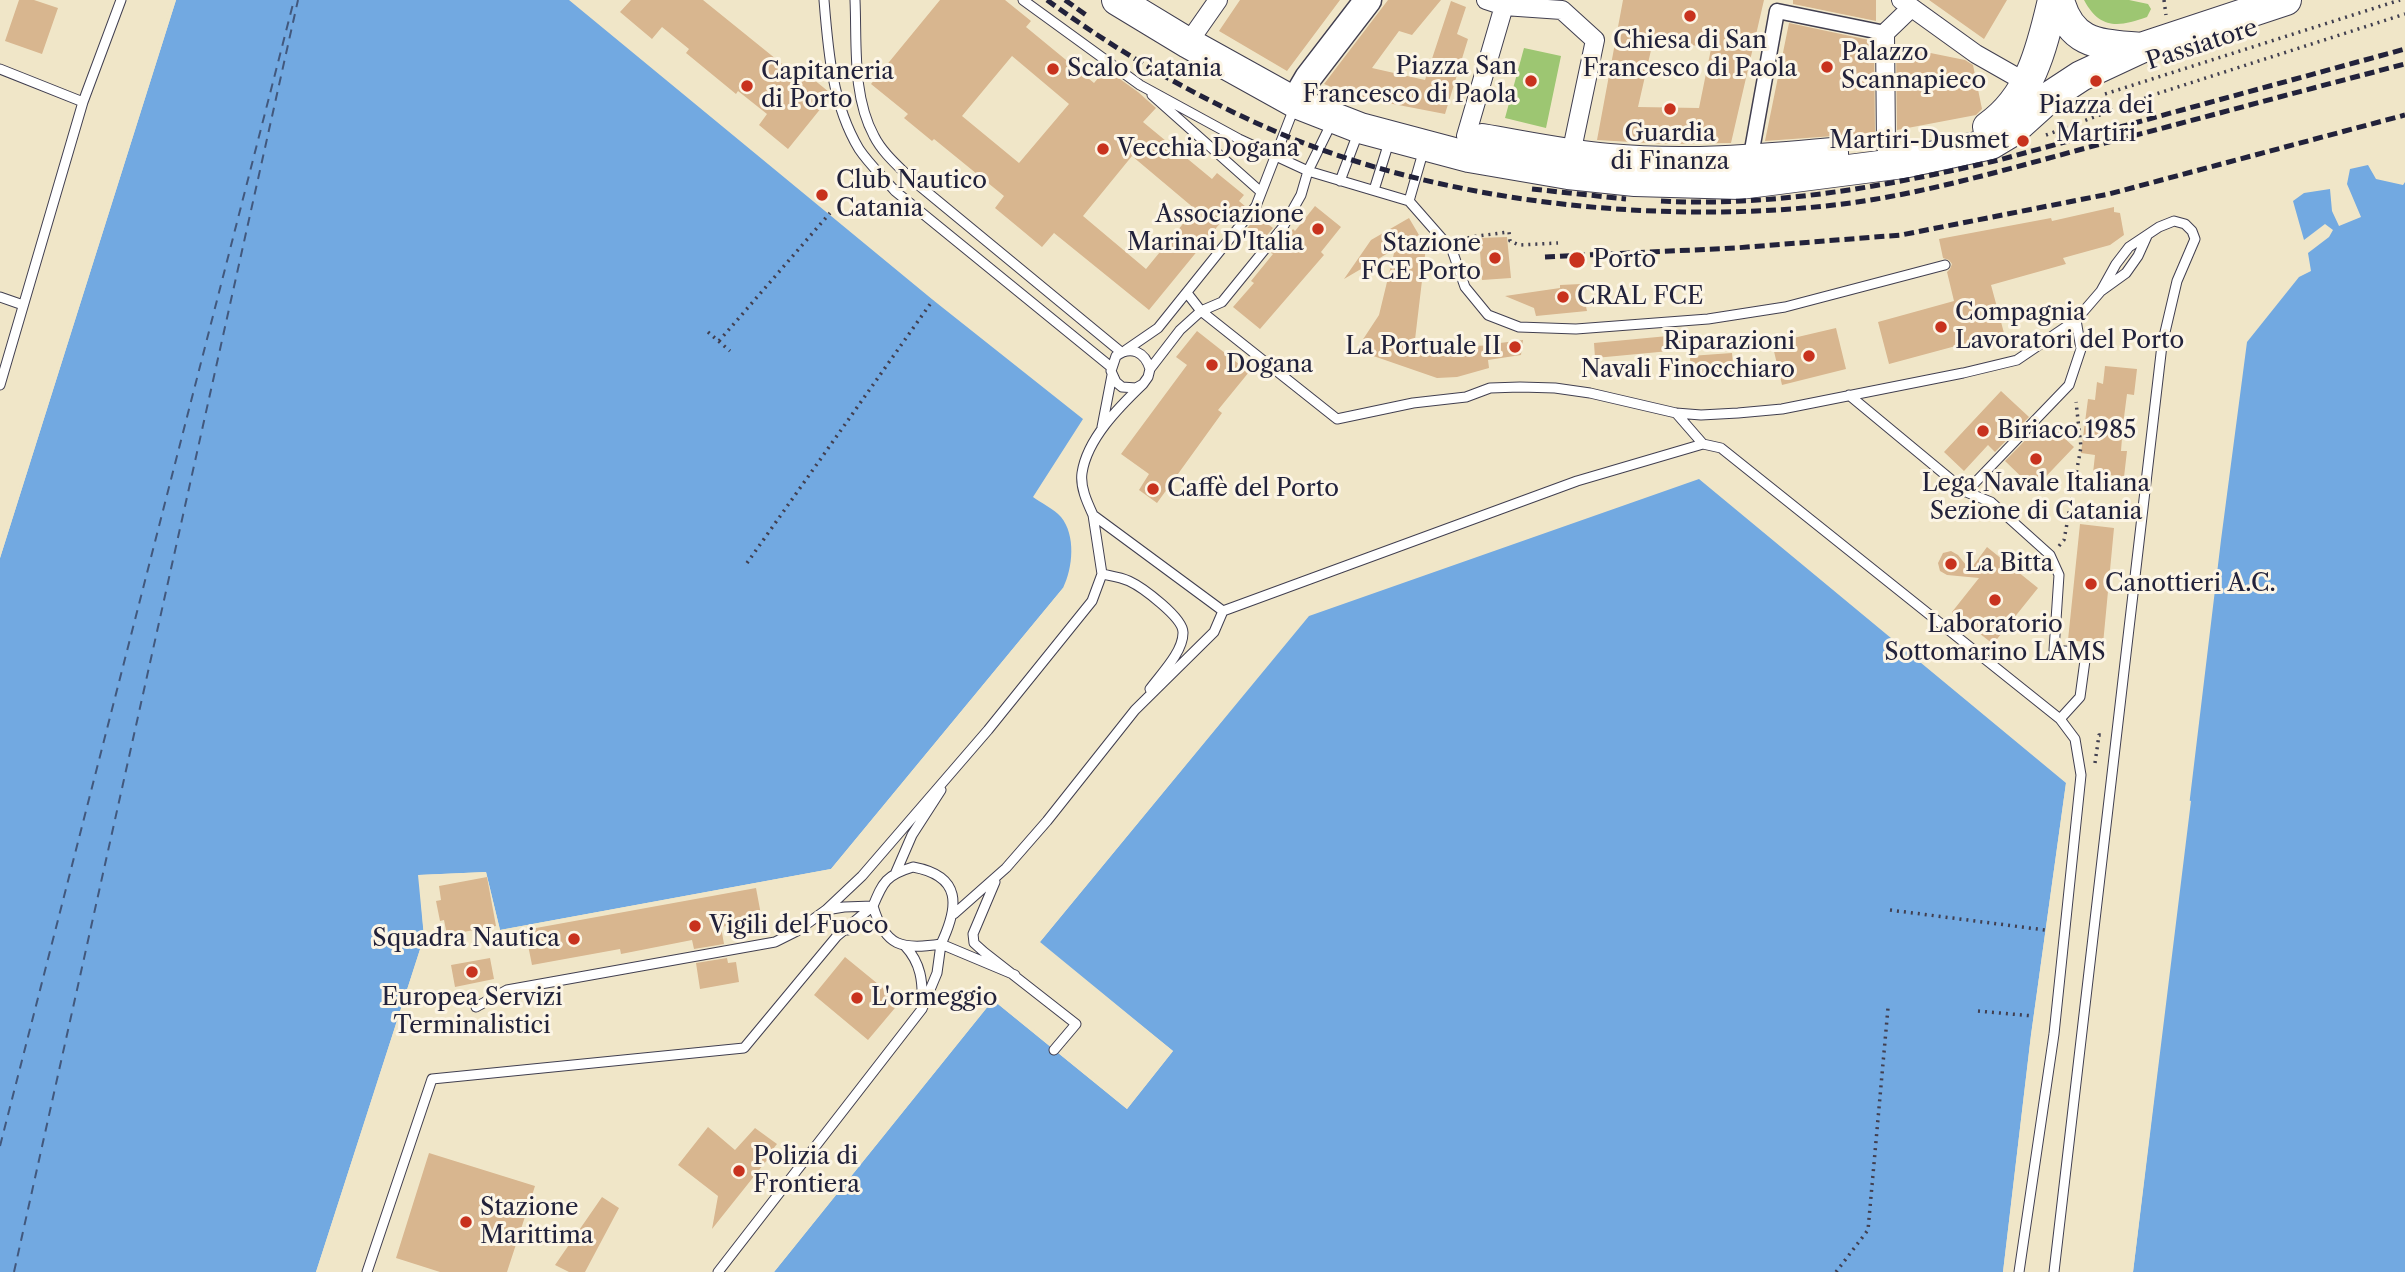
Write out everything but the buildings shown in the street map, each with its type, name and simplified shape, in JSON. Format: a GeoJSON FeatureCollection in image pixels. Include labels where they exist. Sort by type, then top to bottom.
{"type":"FeatureCollection","features":[{"type":"Feature","properties":{"kind":"main road"},"geometry":{"type":"LineString","coordinates":[[1117,0],[1266,86],[1347,124],[1390,137],[1521,167],[1648,182],[1741,184],[1859,170],[1991,144],[2011,132],[2067,84],[2141,48],[2286,0]]}},
{"type":"Feature","properties":{"kind":"main road"},"geometry":{"type":"LineString","coordinates":[[1297,99],[1308,78],[1368,0]]}},
{"type":"Feature","properties":{"kind":"main road"},"geometry":{"type":"LineString","coordinates":[[1297,99],[1466,136],[1610,159],[1750,161],[1886,147],[1987,128],[2006,112],[2027,83],[2042,45],[2053,0]]}},
{"type":"Feature","properties":{"kind":"main road"},"geometry":{"type":"LineString","coordinates":[[2059,0],[2064,18],[2073,30],[2085,39],[2098,44],[2141,48]]}},
{"type":"Feature","properties":{"kind":"street"},"geometry":{"type":"LineString","coordinates":[[1188,43],[1218,0]]}},
{"type":"Feature","properties":{"kind":"street"},"geometry":{"type":"LineString","coordinates":[[1486,0],[1504,6],[1567,5],[1595,40],[1571,154]]}},
{"type":"Feature","properties":{"kind":"street"},"geometry":{"type":"LineString","coordinates":[[1886,147],[1885,33],[1906,4],[1976,54],[2027,83]]}},
{"type":"Feature","properties":{"kind":"street"},"geometry":{"type":"LineString","coordinates":[[1466,136],[1504,6]]}},
{"type":"Feature","properties":{"kind":"street"},"geometry":{"type":"LineString","coordinates":[[1750,161],[1777,11],[1885,33]]}},
{"type":"Feature","properties":{"kind":"lane"},"geometry":{"type":"LineString","coordinates":[[0,385],[83,102],[121,0]]}},
{"type":"Feature","properties":{"kind":"lane"},"geometry":{"type":"LineString","coordinates":[[824,0],[829,66],[849,130],[870,164],[895,191],[1111,371],[1122,387],[1136,388],[1143,384]]}},
{"type":"Feature","properties":{"kind":"lane"},"geometry":{"type":"LineString","coordinates":[[855,0],[859,90],[864,112],[884,151],[909,178],[1123,351],[1135,350],[1142,354],[1150,369]]}},
{"type":"Feature","properties":{"kind":"lane"},"geometry":{"type":"LineString","coordinates":[[1023,0],[1140,85],[1261,192]]}},
{"type":"Feature","properties":{"kind":"lane"},"geometry":{"type":"LineString","coordinates":[[0,69],[83,102]]}},
{"type":"Feature","properties":{"kind":"lane"},"geometry":{"type":"LineString","coordinates":[[1140,85],[1276,157],[1308,171],[1409,201],[1452,250],[1465,287],[1488,315],[1519,327],[1576,329],[1708,319],[1785,307],[1945,265]]}},
{"type":"Feature","properties":{"kind":"lane"},"geometry":{"type":"LineString","coordinates":[[1101,432],[1116,356],[1158,328],[1256,206],[1297,99]]}},
{"type":"Feature","properties":{"kind":"lane"},"geometry":{"type":"LineString","coordinates":[[476,1007],[507,990],[775,942],[797,931],[826,910],[862,876],[1092,601],[1102,574],[1093,515],[1085,498],[1082,475],[1087,457],[1101,432],[1126,400],[1143,384],[1150,369],[1180,330],[1202,311],[1222,302],[1283,227],[1301,195],[1308,171],[1347,124]]}},
{"type":"Feature","properties":{"kind":"lane"},"geometry":{"type":"LineString","coordinates":[[1340,181],[1347,124]]}},
{"type":"Feature","properties":{"kind":"lane"},"geometry":{"type":"LineString","coordinates":[[1374,190],[1390,137]]}},
{"type":"Feature","properties":{"kind":"lane"},"geometry":{"type":"LineString","coordinates":[[1409,201],[1424,146]]}},
{"type":"Feature","properties":{"kind":"lane"},"geometry":{"type":"LineString","coordinates":[[1187,293],[1202,311],[1337,419],[1413,403],[1466,397],[1490,388],[1520,387],[1590,393],[1676,413],[1701,415],[1782,409],[2017,360],[2076,320],[2101,291],[2126,272],[2138,256],[2147,236],[2159,227],[2174,221],[2185,224],[2192,231],[2194,239],[2177,281],[2162,345],[2054,1272]]}},
{"type":"Feature","properties":{"kind":"lane"},"geometry":{"type":"LineString","coordinates":[[0,297],[23,305]]}},
{"type":"Feature","properties":{"kind":"lane"},"geometry":{"type":"LineString","coordinates":[[1966,492],[2069,385],[2081,349],[2076,320]]}},
{"type":"Feature","properties":{"kind":"lane"},"geometry":{"type":"LineString","coordinates":[[1849,395],[1966,492],[1991,502],[2050,555],[2059,575],[2054,650],[2085,653],[2080,697],[2060,719]]}},
{"type":"Feature","properties":{"kind":"lane"},"geometry":{"type":"LineString","coordinates":[[1676,413],[1703,444]]}},
{"type":"Feature","properties":{"kind":"lane"},"geometry":{"type":"LineString","coordinates":[[1135,710],[1214,632],[1223,611],[1577,481],[1703,444],[1721,448],[2060,719],[2075,739],[2081,775],[2054,1034],[2019,1272]]}},
{"type":"Feature","properties":{"kind":"lane"},"geometry":{"type":"LineString","coordinates":[[1093,515],[1223,611]]}},
{"type":"Feature","properties":{"kind":"lane"},"geometry":{"type":"LineString","coordinates":[[718,1272],[922,1009],[937,973],[941,944],[954,914],[997,877],[1047,821],[1135,710],[1180,646],[1184,631],[1180,621],[1165,607],[1130,581],[1102,574]]}},
{"type":"Feature","properties":{"kind":"lane"},"geometry":{"type":"LineString","coordinates":[[896,872],[912,835],[957,765]]}},
{"type":"Feature","properties":{"kind":"lane"},"geometry":{"type":"LineString","coordinates":[[367,1272],[432,1079],[744,1048],[837,936],[873,906],[883,883],[896,872],[913,867],[930,871],[944,881],[953,897],[954,914]]}},
{"type":"Feature","properties":{"kind":"lane"},"geometry":{"type":"LineString","coordinates":[[997,877],[972,934],[974,943],[1076,1024],[1055,1050]]}},
{"type":"Feature","properties":{"kind":"lane"},"geometry":{"type":"LineString","coordinates":[[826,910],[873,906]]}},
{"type":"Feature","properties":{"kind":"lane"},"geometry":{"type":"LineString","coordinates":[[873,906],[878,923],[893,941],[916,948],[941,944],[1014,975]]}},
{"type":"Feature","properties":{"kind":"lane"},"geometry":{"type":"LineString","coordinates":[[837,936],[853,927],[878,923]]}},
{"type":"Feature","properties":{"kind":"lane"},"geometry":{"type":"LineString","coordinates":[[904,946],[914,956],[921,974],[922,1009]]}},
{"type":"Feature","properties":{"kind":"path"},"geometry":{"type":"LineString","coordinates":[[2164,0],[2166,16]]}},
{"type":"Feature","properties":{"kind":"path","name":"Passiatore"},"geometry":{"type":"LineString","coordinates":[[2094,97],[2400,0]]}},
{"type":"Feature","properties":{"kind":"path"},"geometry":{"type":"LineString","coordinates":[[2041,137],[2156,94],[2405,14]]}},
{"type":"Feature","properties":{"kind":"path"},"geometry":{"type":"LineString","coordinates":[[2266,32],[2269,41]]}},
{"type":"Feature","properties":{"kind":"path"},"geometry":{"type":"LineString","coordinates":[[719,341],[830,213]]}},
{"type":"Feature","properties":{"kind":"path"},"geometry":{"type":"LineString","coordinates":[[1452,250],[1470,237],[1509,232],[1510,241],[1519,245],[1558,243]]}},
{"type":"Feature","properties":{"kind":"path"},"geometry":{"type":"LineString","coordinates":[[747,563],[933,300]]}},
{"type":"Feature","properties":{"kind":"path"},"geometry":{"type":"LineString","coordinates":[[708,332],[730,351]]}},
{"type":"Feature","properties":{"kind":"path"},"geometry":{"type":"LineString","coordinates":[[2050,555],[2064,540],[2081,447],[2076,402]]}},
{"type":"Feature","properties":{"kind":"path"},"geometry":{"type":"LineString","coordinates":[[2081,775],[2094,765],[2099,735],[2117,735]]}},
{"type":"Feature","properties":{"kind":"path"},"geometry":{"type":"LineString","coordinates":[[1890,911],[2045,930]]}},
{"type":"Feature","properties":{"kind":"path"},"geometry":{"type":"LineString","coordinates":[[1836,1272],[1868,1230],[1888,1009]]}},
{"type":"Feature","properties":{"kind":"path"},"geometry":{"type":"LineString","coordinates":[[1978,1011],[2033,1016]]}},
{"type":"Feature","properties":{"kind":"green space"},"geometry":{"type":"Polygon","coordinates":[[[2084,0],[2129,0],[2148,4],[2151,9],[2147,17],[2128,23],[2111,24],[2097,17],[2084,0]]]}},
{"type":"Feature","properties":{"kind":"green space"},"geometry":{"type":"Polygon","coordinates":[[[1524,48],[1561,56],[1546,128],[1505,118],[1524,48]]]}},
{"type":"Feature","properties":{"kind":"water"},"geometry":{"type":"Polygon","coordinates":[[[176,0],[569,0],[933,300],[1083,419],[1033,497],[1058,514],[1066,524],[1071,542],[1071,561],[1063,588],[831,869],[500,930],[486,872],[419,875],[424,937],[316,1272],[0,1272],[0,558],[176,0]]]}},
{"type":"Feature","properties":{"kind":"water"},"geometry":{"type":"Polygon","coordinates":[[[2368,165],[2376,179],[2403,185],[2405,182],[2405,1272],[2133,1272],[2247,342],[2299,277],[2311,271],[2308,253],[2329,237],[2333,230],[2325,224],[2304,240],[2293,201],[2304,193],[2330,189],[2332,211],[2339,226],[2361,217],[2347,184],[2350,169],[2368,165]]]}},
{"type":"Feature","properties":{"kind":"water"},"geometry":{"type":"Polygon","coordinates":[[[1699,479],[2066,783],[2031,1035],[2003,1272],[774,1272],[993,1000],[1127,1109],[1173,1051],[1039,943],[1309,616],[1699,479]]]}},
{"type":"Feature","properties":{"kind":"pier"},"geometry":{"type":"Polygon","coordinates":[[[172,0],[176,0],[0,558],[0,547],[172,0]]]}},
{"type":"Feature","properties":{"kind":"pier"},"geometry":{"type":"Polygon","coordinates":[[[1063,588],[1066,590],[833,872],[500,933],[496,931],[484,876],[422,879],[427,937],[320,1272],[316,1272],[424,937],[418,875],[486,872],[500,930],[831,869],[1063,588]]]}},
{"type":"Feature","properties":{"kind":"pier"},"geometry":{"type":"Polygon","coordinates":[[[1223,715],[1225,717],[1040,942],[1173,1051],[1127,1109],[993,1000],[774,1272],[770,1272],[991,997],[995,997],[1126,1104],[1168,1052],[1036,942],[1223,715]]]}},
{"type":"Feature","properties":{"kind":"pier"},"geometry":{"type":"Polygon","coordinates":[[[2066,783],[2069,783],[2034,1035],[2007,1272],[2003,1272],[2031,1035],[2066,783]]]}},
{"type":"Feature","properties":{"kind":"pier"},"geometry":{"type":"Polygon","coordinates":[[[2187,800],[2191,801],[2133,1272],[2130,1272],[2187,800]]]}},
{"type":"Feature","properties":{"kind":"ferry route"},"geometry":{"type":"LineString","coordinates":[[0,1146],[294,0]]}},
{"type":"Feature","properties":{"kind":"ferry route"},"geometry":{"type":"LineString","coordinates":[[14,1272],[298,0]]}},
{"type":"Feature","properties":{"kind":"railway"},"geometry":{"type":"LineString","coordinates":[[1047,0],[1098,36],[1179,84],[1263,126],[1330,153],[1401,174],[1476,191],[1552,203],[1629,210],[1779,210],[1883,198],[1977,177],[2405,64]]}},
{"type":"Feature","properties":{"kind":"railway"},"geometry":{"type":"LineString","coordinates":[[1065,0],[1089,17]]}},
{"type":"Feature","properties":{"kind":"railway"},"geometry":{"type":"LineString","coordinates":[[1661,201],[1789,198],[1915,178],[1999,160],[2405,49]]}},
{"type":"Feature","properties":{"kind":"railway"},"geometry":{"type":"LineString","coordinates":[[1545,257],[1735,248],[1901,235],[2109,194],[2405,115]]}},
{"type":"Feature","properties":{"kind":"railway"},"geometry":{"type":"LineString","coordinates":[[1532,189],[1626,199]]}},
{"type":"Feature","properties":{"kind":"place","name":"Chiesa di San Francesco di Paola"},"geometry":{"type":"Point","coordinates":[1690,16]}},
{"type":"Feature","properties":{"kind":"place","name":"Palazzo Scannapieco"},"geometry":{"type":"Point","coordinates":[1827,67]}},
{"type":"Feature","properties":{"kind":"place","name":"Scalo Catania"},"geometry":{"type":"Point","coordinates":[1053,69]}},
{"type":"Feature","properties":{"kind":"place","name":"Piazza San Francesco di Paola"},"geometry":{"type":"Point","coordinates":[1531,81]}},
{"type":"Feature","properties":{"kind":"place","name":"Piazza dei Martiri"},"geometry":{"type":"Point","coordinates":[2096,81]}},
{"type":"Feature","properties":{"kind":"place","name":"Capitaneria di Porto"},"geometry":{"type":"Point","coordinates":[747,86]}},
{"type":"Feature","properties":{"kind":"place","name":"Guardia di Finanza"},"geometry":{"type":"Point","coordinates":[1670,109]}},
{"type":"Feature","properties":{"kind":"place","name":"Martiri-Dusmet"},"geometry":{"type":"Point","coordinates":[2023,141]}},
{"type":"Feature","properties":{"kind":"place","name":"Vecchia Dogana"},"geometry":{"type":"Point","coordinates":[1103,149]}},
{"type":"Feature","properties":{"kind":"place","name":"Club Nautico Catania"},"geometry":{"type":"Point","coordinates":[822,195]}},
{"type":"Feature","properties":{"kind":"place","name":"Associazione Marinai D'Italia"},"geometry":{"type":"Point","coordinates":[1318,229]}},
{"type":"Feature","properties":{"kind":"place","name":"Stazione FCE Porto"},"geometry":{"type":"Point","coordinates":[1495,258]}},
{"type":"Feature","properties":{"kind":"place","name":"Porto"},"geometry":{"type":"Point","coordinates":[1577,260]}},
{"type":"Feature","properties":{"kind":"place","name":"CRAL FCE"},"geometry":{"type":"Point","coordinates":[1563,297]}},
{"type":"Feature","properties":{"kind":"place","name":"Compagnia Lavoratori del Porto"},"geometry":{"type":"Point","coordinates":[1941,327]}},
{"type":"Feature","properties":{"kind":"place","name":"La Portuale II"},"geometry":{"type":"Point","coordinates":[1515,347]}},
{"type":"Feature","properties":{"kind":"place","name":"Riparazioni Navali Finocchiaro"},"geometry":{"type":"Point","coordinates":[1809,356]}},
{"type":"Feature","properties":{"kind":"place","name":"Dogana"},"geometry":{"type":"Point","coordinates":[1212,365]}},
{"type":"Feature","properties":{"kind":"place","name":"Biriaco 1985"},"geometry":{"type":"Point","coordinates":[1983,431]}},
{"type":"Feature","properties":{"kind":"place","name":"Lega Navale Italiana Sezione di Catania"},"geometry":{"type":"Point","coordinates":[2036,459]}},
{"type":"Feature","properties":{"kind":"place","name":"Caffè del Porto"},"geometry":{"type":"Point","coordinates":[1153,489]}},
{"type":"Feature","properties":{"kind":"place","name":"La Bitta"},"geometry":{"type":"Point","coordinates":[1951,564]}},
{"type":"Feature","properties":{"kind":"place","name":"Canottieri A.C."},"geometry":{"type":"Point","coordinates":[2091,584]}},
{"type":"Feature","properties":{"kind":"place","name":"Laboratorio Sottomarino LAMS"},"geometry":{"type":"Point","coordinates":[1995,600]}},
{"type":"Feature","properties":{"kind":"place","name":"Vigili del Fuoco"},"geometry":{"type":"Point","coordinates":[695,926]}},
{"type":"Feature","properties":{"kind":"place","name":"Squadra Nautica"},"geometry":{"type":"Point","coordinates":[574,939]}},
{"type":"Feature","properties":{"kind":"place","name":"Europea Servizi Terminalistici"},"geometry":{"type":"Point","coordinates":[472,972]}},
{"type":"Feature","properties":{"kind":"place","name":"L'ormeggio"},"geometry":{"type":"Point","coordinates":[857,998]}},
{"type":"Feature","properties":{"kind":"place","name":"Polizia di Frontiera"},"geometry":{"type":"Point","coordinates":[739,1171]}},
{"type":"Feature","properties":{"kind":"place","name":"Stazione Marittima"},"geometry":{"type":"Point","coordinates":[466,1222]}}]}
